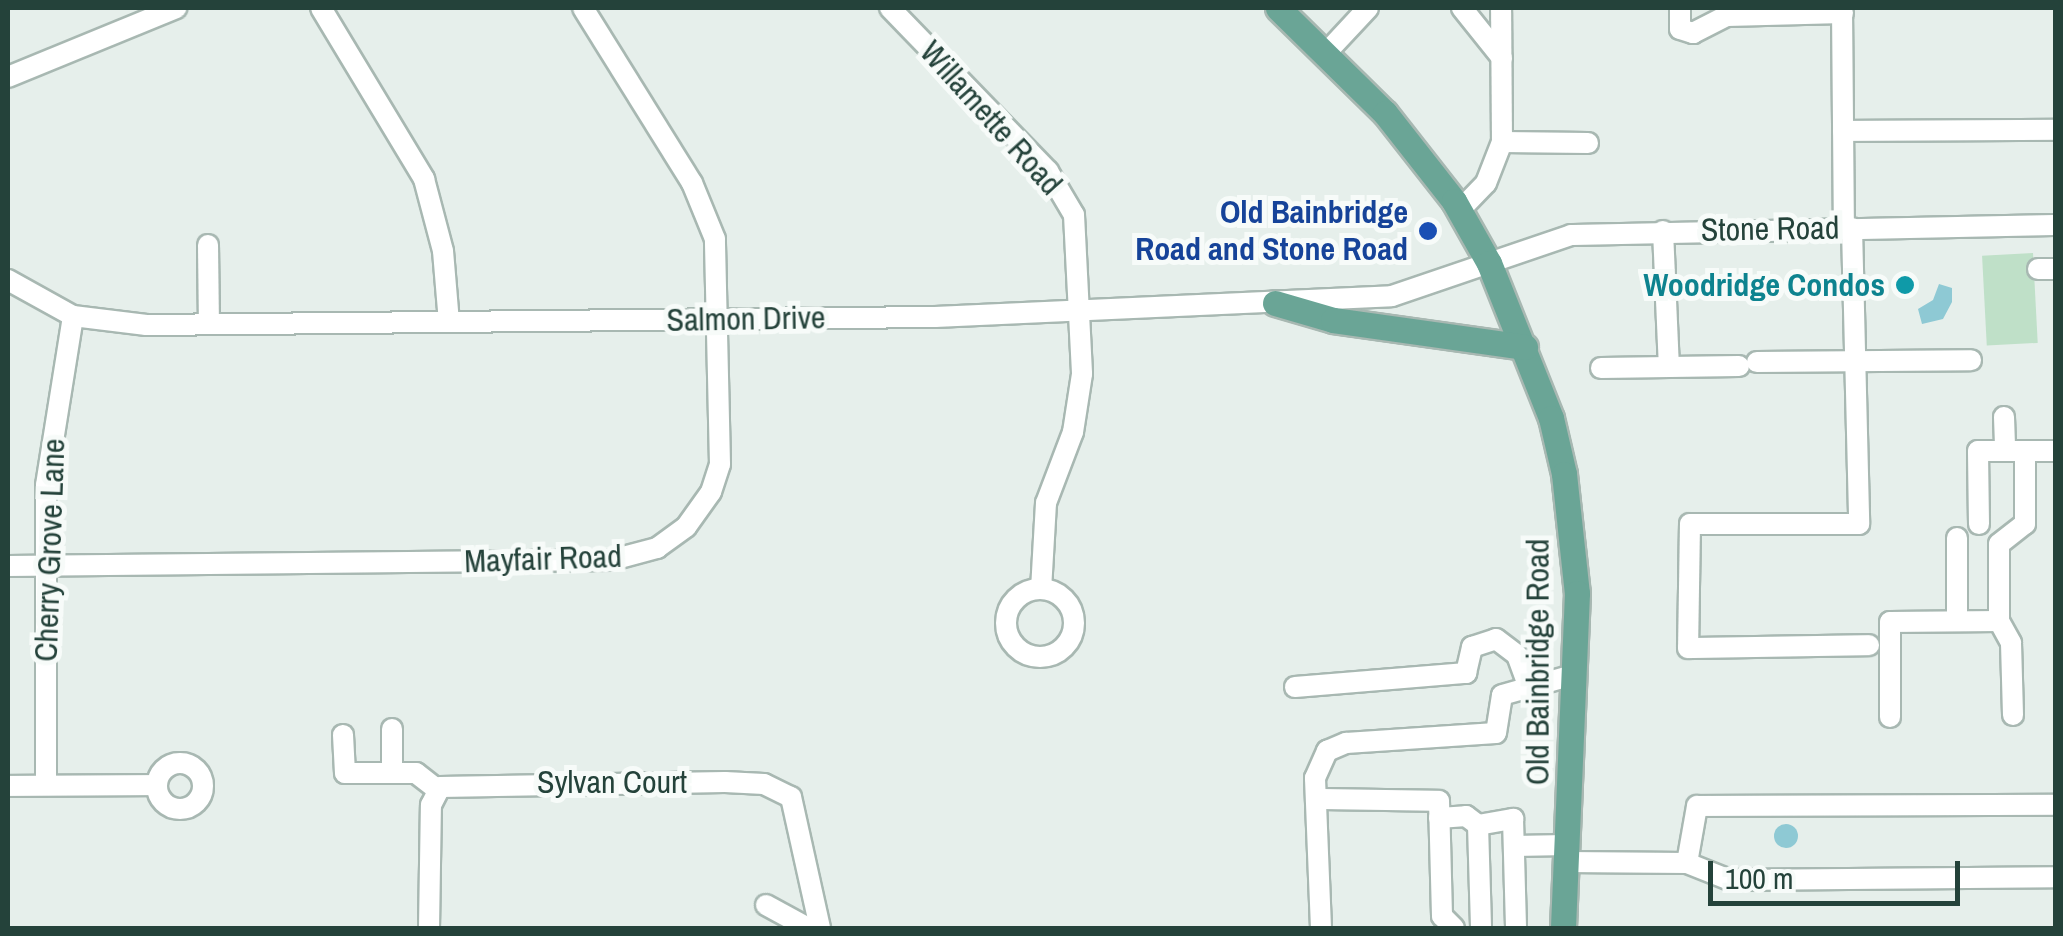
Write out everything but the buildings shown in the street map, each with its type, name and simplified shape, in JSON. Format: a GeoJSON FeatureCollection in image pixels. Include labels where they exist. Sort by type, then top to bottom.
{"type":"FeatureCollection","features":[{"type":"Feature","properties":{"kind":"main road","name":"Old Bainbridge Road"},"geometry":{"type":"LineString","coordinates":[[1278,8],[1327,52],[1408,140],[1460,210],[1489,263],[1525,348],[1564,474],[1576,593],[1564,928]]}},
{"type":"Feature","properties":{"kind":"main road"},"geometry":{"type":"LineString","coordinates":[[1275,303],[1333,320],[1525,348]]}},
{"type":"Feature","properties":{"kind":"street"},"geometry":{"type":"LineString","coordinates":[[8,76],[176,8]]}},
{"type":"Feature","properties":{"kind":"street"},"geometry":{"type":"LineString","coordinates":[[321,8],[424,180],[443,251],[448,322]]}},
{"type":"Feature","properties":{"kind":"street","name":"Mayfair Road"},"geometry":{"type":"LineString","coordinates":[[8,566],[556,562],[640,554],[686,527],[711,492],[720,464],[720,264],[704,206],[584,8]]}},
{"type":"Feature","properties":{"kind":"street","name":"Willamette Road"},"geometry":{"type":"LineString","coordinates":[[890,8],[1064,196],[1080,241],[1079,405],[1046,504],[1041,589]]}},
{"type":"Feature","properties":{"kind":"street"},"geometry":{"type":"LineString","coordinates":[[1327,52],[1368,8]]}},
{"type":"Feature","properties":{"kind":"street"},"geometry":{"type":"LineString","coordinates":[[1462,8],[1502,58]]}},
{"type":"Feature","properties":{"kind":"street"},"geometry":{"type":"LineString","coordinates":[[1460,210],[1486,184],[1502,142],[1502,8]]}},
{"type":"Feature","properties":{"kind":"street"},"geometry":{"type":"LineString","coordinates":[[1680,8],[1678,24],[1686,32],[1720,12],[1842,10],[1843,131],[1859,524],[1690,524],[1688,648],[1868,645]]}},
{"type":"Feature","properties":{"kind":"street"},"geometry":{"type":"LineString","coordinates":[[1843,131],[2056,130]]}},
{"type":"Feature","properties":{"kind":"street"},"geometry":{"type":"LineString","coordinates":[[1502,142],[1588,143]]}},
{"type":"Feature","properties":{"kind":"street","name":"Stone Road"},"geometry":{"type":"LineString","coordinates":[[1489,263],[1572,235],[2056,225]]}},
{"type":"Feature","properties":{"kind":"street"},"geometry":{"type":"LineString","coordinates":[[1663,231],[1669,367]]}},
{"type":"Feature","properties":{"kind":"street"},"geometry":{"type":"LineString","coordinates":[[208,246],[209,324]]}},
{"type":"Feature","properties":{"kind":"street","name":"Salmon Drive"},"geometry":{"type":"LineString","coordinates":[[8,280],[73,316],[114,324],[720,320],[1082,311],[1392,296],[1489,263]]}},
{"type":"Feature","properties":{"kind":"street","name":"Cherry Grove Lane"},"geometry":{"type":"LineString","coordinates":[[46,786],[46,484],[73,316]]}},
{"type":"Feature","properties":{"kind":"street"},"geometry":{"type":"LineString","coordinates":[[1602,368],[1972,360]]}},
{"type":"Feature","properties":{"kind":"street"},"geometry":{"type":"LineString","coordinates":[[2004,418],[2015,451],[2025,524],[1999,544],[1999,621],[2011,643],[2013,715]]}},
{"type":"Feature","properties":{"kind":"street"},"geometry":{"type":"LineString","coordinates":[[1979,524],[1978,451],[2056,451]]}},
{"type":"Feature","properties":{"kind":"street"},"geometry":{"type":"LineString","coordinates":[[1957,538],[1957,621]]}},
{"type":"Feature","properties":{"kind":"street"},"geometry":{"type":"LineString","coordinates":[[1890,717],[1890,622],[1999,621]]}},
{"type":"Feature","properties":{"kind":"street"},"geometry":{"type":"LineString","coordinates":[[1295,687],[1466,673],[1472,647],[1496,639],[1517,655],[1527,684]]}},
{"type":"Feature","properties":{"kind":"street"},"geometry":{"type":"LineString","coordinates":[[1321,928],[1316,799],[1318,763],[1327,751],[1346,743],[1496,733],[1502,695],[1527,684],[1576,674]]}},
{"type":"Feature","properties":{"kind":"street"},"geometry":{"type":"LineString","coordinates":[[392,729],[392,772]]}},
{"type":"Feature","properties":{"kind":"street"},"geometry":{"type":"LineString","coordinates":[[343,735],[344,772],[416,772],[438,790],[431,804],[428,928]]}},
{"type":"Feature","properties":{"kind":"street","name":"Sylvan Court"},"geometry":{"type":"LineString","coordinates":[[438,790],[452,782],[725,782],[780,788],[797,811],[820,928]]}},
{"type":"Feature","properties":{"kind":"street"},"geometry":{"type":"LineString","coordinates":[[8,786],[157,785]]}},
{"type":"Feature","properties":{"kind":"street"},"geometry":{"type":"LineString","coordinates":[[1316,799],[1438,801],[1442,916],[1454,928]]}},
{"type":"Feature","properties":{"kind":"street"},"geometry":{"type":"LineString","coordinates":[[1687,863],[1698,806],[2056,806]]}},
{"type":"Feature","properties":{"kind":"street"},"geometry":{"type":"LineString","coordinates":[[1439,818],[1466,816],[1478,825],[1513,819],[1516,928]]}},
{"type":"Feature","properties":{"kind":"street"},"geometry":{"type":"LineString","coordinates":[[1478,825],[1480,928]]}},
{"type":"Feature","properties":{"kind":"street"},"geometry":{"type":"LineString","coordinates":[[1514,846],[1687,863],[1730,880],[2056,877]]}},
{"type":"Feature","properties":{"kind":"street"},"geometry":{"type":"LineString","coordinates":[[766,904],[808,928]]}},
{"type":"Feature","properties":{"kind":"green space"},"geometry":{"type":"Polygon","coordinates":[[[2033,253],[2038,343],[1987,346],[1982,256],[2033,253]]]}},
{"type":"Feature","properties":{"kind":"water"},"geometry":{"type":"Polygon","coordinates":[[[1939,284],[1952,288],[1952,302],[1943,319],[1922,324],[1918,309],[1933,300],[1939,284]]]}},
{"type":"Feature","properties":{"kind":"water"},"geometry":{"type":"Polygon","coordinates":[[[1786,824],[1795,827],[1795,845],[1786,848],[1777,845],[1774,836],[1777,827],[1786,824]]]}},
{"type":"Feature","properties":{"kind":"place","name":"Old Bainbridge Road and Stone Road"},"geometry":{"type":"Point","coordinates":[1428,231]}},
{"type":"Feature","properties":{"kind":"place","name":"Woodridge Condos"},"geometry":{"type":"Point","coordinates":[1905,285]}}]}
